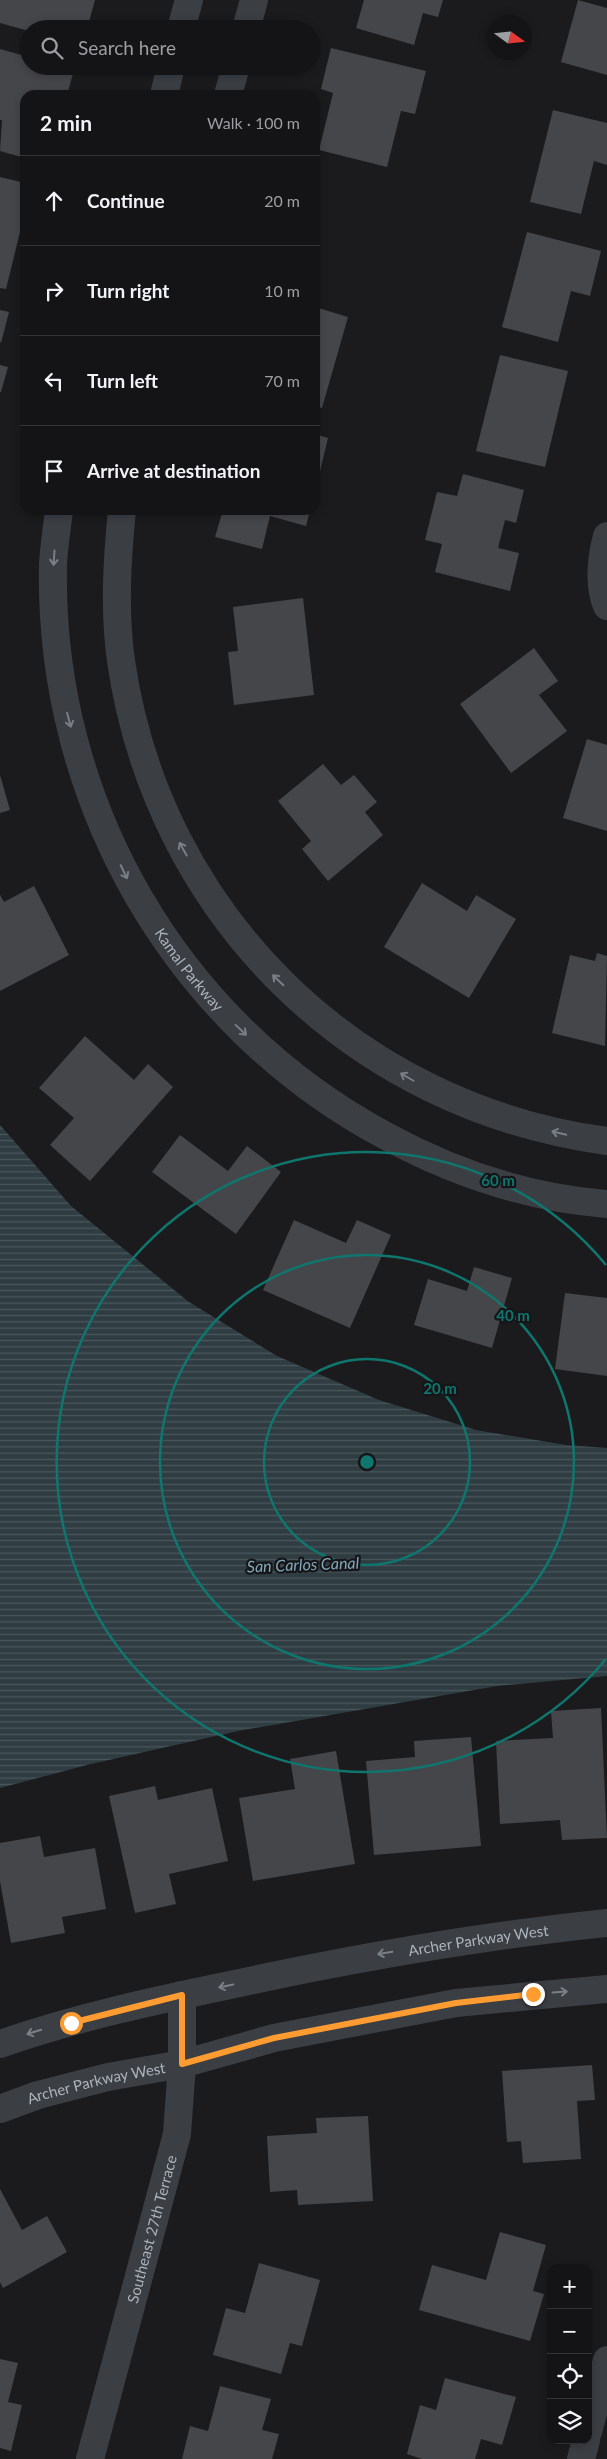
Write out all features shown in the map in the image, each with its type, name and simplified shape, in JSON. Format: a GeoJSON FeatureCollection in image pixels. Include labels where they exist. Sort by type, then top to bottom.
{"type":"FeatureCollection","features":[{"type":"Feature","properties":{"kind":"street"},"geometry":{"type":"LineString","coordinates":[[183,20],[189,0]]}},
{"type":"Feature","properties":{"kind":"street"},"geometry":{"type":"LineString","coordinates":[[248,20],[254,0]]}},
{"type":"Feature","properties":{"kind":"street"},"geometry":{"type":"LineString","coordinates":[[165,90],[169,75]]}},
{"type":"Feature","properties":{"kind":"street"},"geometry":{"type":"LineString","coordinates":[[229,90],[234,75]]}},
{"type":"Feature","properties":{"kind":"street","name":"Kamal Parkway"},"geometry":{"type":"LineString","coordinates":[[59,515],[54,561],[57,649],[66,708],[81,766],[101,823],[127,878],[158,930],[191,976],[228,1018],[269,1057],[313,1092],[361,1123],[415,1152],[472,1175],[532,1192],[607,1204]]}},
{"type":"Feature","properties":{"kind":"street"},"geometry":{"type":"LineString","coordinates":[[122,515],[117,610],[121,660],[132,719],[150,776],[173,831],[202,884],[236,933],[276,978],[320,1019],[369,1055],[421,1085],[476,1109],[527,1126],[607,1141]]}},
{"type":"Feature","properties":{"kind":"street"},"geometry":{"type":"LineString","coordinates":[[607,536],[601,559],[603,596],[607,606]]}},
{"type":"Feature","properties":{"kind":"street","name":"Archer Parkway West"},"geometry":{"type":"LineString","coordinates":[[0,2044],[34,2032],[182,1995],[349,1959],[513,1933],[607,1923]]}},
{"type":"Feature","properties":{"kind":"street","name":"Archer Parkway West"},"geometry":{"type":"LineString","coordinates":[[0,2109],[38,2095],[108,2077],[182,2064],[274,2038],[456,2003],[607,1989]]}},
{"type":"Feature","properties":{"kind":"street","name":"Southeast 27th Terrace"},"geometry":{"type":"LineString","coordinates":[[90,2459],[177,2134],[182,2064],[182,1995]]}},
{"type":"Feature","properties":{"kind":"street"},"geometry":{"type":"LineString","coordinates":[[592,2417],[607,2360]]}},
{"type":"Feature","properties":{"kind":"street"},"geometry":{"type":"LineString","coordinates":[[581,2459],[585,2444]]}},
{"type":"Feature","properties":{"kind":"water","name":"San Carlos Canal"},"geometry":{"type":"Polygon","coordinates":[[[0,1125],[71,1206],[189,1302],[277,1356],[379,1400],[476,1430],[566,1445],[607,1448],[607,1676],[497,1686],[238,1731],[91,1764],[0,1788],[0,1125]]]}},
{"type":"Feature","properties":{"kind":"building"},"geometry":{"type":"Polygon","coordinates":[[[0,0],[95,0],[89,20],[20,20],[20,29],[0,23],[0,0]]]}},
{"type":"Feature","properties":{"kind":"building"},"geometry":{"type":"Polygon","coordinates":[[[364,0],[443,0],[438,17],[423,13],[414,45],[356,28],[364,0]]]}},
{"type":"Feature","properties":{"kind":"building"},"geometry":{"type":"Polygon","coordinates":[[[578,0],[607,8],[607,75],[561,62],[578,0]]]}},
{"type":"Feature","properties":{"kind":"building"},"geometry":{"type":"Polygon","coordinates":[[[331,48],[426,71],[415,114],[401,111],[387,167],[320,150],[333,93],[321,89],[331,48]]]}},
{"type":"Feature","properties":{"kind":"building"},"geometry":{"type":"Polygon","coordinates":[[[0,49],[20,55],[20,75],[73,75],[68,90],[20,90],[20,157],[0,151],[2,120],[0,120],[0,49]]]}},
{"type":"Feature","properties":{"kind":"building"},"geometry":{"type":"Polygon","coordinates":[[[553,110],[607,123],[607,165],[594,161],[581,214],[530,202],[553,110]]]}},
{"type":"Feature","properties":{"kind":"building"},"geometry":{"type":"Polygon","coordinates":[[[0,177],[20,182],[20,232],[6,289],[0,288],[0,177]]]}},
{"type":"Feature","properties":{"kind":"building"},"geometry":{"type":"Polygon","coordinates":[[[527,232],[601,251],[590,296],[571,291],[558,342],[502,327],[527,232]]]}},
{"type":"Feature","properties":{"kind":"building"},"geometry":{"type":"Polygon","coordinates":[[[320,309],[348,317],[322,408],[320,407],[320,309]]]}},
{"type":"Feature","properties":{"kind":"building"},"geometry":{"type":"Polygon","coordinates":[[[0,310],[9,312],[1,343],[0,342],[0,310]]]}},
{"type":"Feature","properties":{"kind":"building"},"geometry":{"type":"Polygon","coordinates":[[[500,355],[568,371],[545,467],[476,451],[500,355]]]}},
{"type":"Feature","properties":{"kind":"building"},"geometry":{"type":"Polygon","coordinates":[[[0,365],[8,367],[1,392],[0,392],[0,365]]]}},
{"type":"Feature","properties":{"kind":"building"},"geometry":{"type":"Polygon","coordinates":[[[320,436],[328,438],[320,471],[320,436]]]}},
{"type":"Feature","properties":{"kind":"building"},"geometry":{"type":"Polygon","coordinates":[[[463,474],[524,490],[516,523],[505,520],[498,548],[519,553],[510,591],[435,572],[442,544],[425,540],[437,492],[457,496],[463,474]]]}},
{"type":"Feature","properties":{"kind":"building"},"geometry":{"type":"Polygon","coordinates":[[[222,515],[309,515],[306,526],[270,516],[262,549],[215,537],[222,515]]]}},
{"type":"Feature","properties":{"kind":"building"},"geometry":{"type":"Polygon","coordinates":[[[303,598],[314,695],[234,705],[228,652],[238,651],[233,607],[303,598]]]}},
{"type":"Feature","properties":{"kind":"building"},"geometry":{"type":"Polygon","coordinates":[[[534,648],[558,681],[539,695],[567,731],[511,773],[460,704],[534,648]]]}},
{"type":"Feature","properties":{"kind":"building"},"geometry":{"type":"Polygon","coordinates":[[[587,739],[607,745],[607,831],[563,818],[587,739]]]}},
{"type":"Feature","properties":{"kind":"building"},"geometry":{"type":"Polygon","coordinates":[[[323,764],[341,785],[354,775],[377,802],[365,812],[383,835],[328,881],[302,849],[311,841],[278,801],[323,764]]]}},
{"type":"Feature","properties":{"kind":"building"},"geometry":{"type":"Polygon","coordinates":[[[0,775],[10,810],[0,813],[0,775]]]}},
{"type":"Feature","properties":{"kind":"building"},"geometry":{"type":"Polygon","coordinates":[[[422,883],[467,911],[476,895],[516,919],[469,998],[384,947],[422,883]]]}},
{"type":"Feature","properties":{"kind":"building"},"geometry":{"type":"Polygon","coordinates":[[[34,886],[69,955],[0,991],[0,895],[4,902],[34,886]]]}},
{"type":"Feature","properties":{"kind":"building"},"geometry":{"type":"Polygon","coordinates":[[[597,953],[607,956],[605,1046],[552,1033],[570,955],[595,961],[597,953]]]}},
{"type":"Feature","properties":{"kind":"building"},"geometry":{"type":"Polygon","coordinates":[[[85,1036],[134,1080],[148,1064],[173,1087],[90,1181],[50,1145],[74,1118],[39,1088],[85,1036]]]}},
{"type":"Feature","properties":{"kind":"building"},"geometry":{"type":"Polygon","coordinates":[[[180,1135],[228,1171],[247,1146],[281,1172],[236,1234],[152,1172],[180,1135]]]}},
{"type":"Feature","properties":{"kind":"building"},"geometry":{"type":"Polygon","coordinates":[[[294,1220],[346,1243],[357,1220],[391,1235],[350,1328],[263,1290],[294,1220]]]}},
{"type":"Feature","properties":{"kind":"building"},"geometry":{"type":"Polygon","coordinates":[[[474,1267],[512,1278],[492,1348],[414,1325],[428,1279],[467,1291],[474,1267]]]}},
{"type":"Feature","properties":{"kind":"building"},"geometry":{"type":"Polygon","coordinates":[[[565,1293],[607,1298],[607,1376],[555,1369],[565,1293]]]}},
{"type":"Feature","properties":{"kind":"building"},"geometry":{"type":"Polygon","coordinates":[[[601,1708],[607,1838],[562,1840],[560,1820],[500,1824],[496,1741],[553,1738],[551,1711],[601,1708]]]}},
{"type":"Feature","properties":{"kind":"building"},"geometry":{"type":"Polygon","coordinates":[[[471,1737],[481,1846],[374,1855],[366,1761],[415,1757],[414,1741],[471,1737]]]}},
{"type":"Feature","properties":{"kind":"building"},"geometry":{"type":"Polygon","coordinates":[[[336,1751],[355,1864],[253,1881],[239,1798],[295,1789],[290,1759],[336,1751]]]}},
{"type":"Feature","properties":{"kind":"building"},"geometry":{"type":"Polygon","coordinates":[[[155,1786],[158,1800],[212,1788],[228,1861],[169,1874],[176,1904],[135,1913],[109,1796],[155,1786]]]}},
{"type":"Feature","properties":{"kind":"building"},"geometry":{"type":"Polygon","coordinates":[[[40,1836],[44,1857],[95,1848],[106,1909],[62,1917],[65,1933],[11,1943],[0,1881],[0,1843],[40,1836]]]}},
{"type":"Feature","properties":{"kind":"building"},"geometry":{"type":"Polygon","coordinates":[[[592,2065],[595,2100],[577,2101],[581,2159],[523,2163],[521,2141],[507,2142],[502,2071],[592,2065]]]}},
{"type":"Feature","properties":{"kind":"building"},"geometry":{"type":"Polygon","coordinates":[[[368,2116],[373,2201],[298,2205],[297,2190],[270,2192],[267,2136],[317,2133],[316,2118],[368,2116]]]}},
{"type":"Feature","properties":{"kind":"building"},"geometry":{"type":"Polygon","coordinates":[[[0,2189],[22,2230],[47,2216],[67,2252],[3,2288],[0,2282],[0,2189]]]}},
{"type":"Feature","properties":{"kind":"building"},"geometry":{"type":"Polygon","coordinates":[[[500,2232],[546,2245],[533,2291],[544,2294],[530,2341],[419,2310],[432,2265],[486,2280],[500,2232]]]}},
{"type":"Feature","properties":{"kind":"building"},"geometry":{"type":"Polygon","coordinates":[[[259,2263],[320,2280],[302,2346],[290,2343],[281,2374],[213,2355],[226,2308],[245,2313],[259,2263]]]}},
{"type":"Feature","properties":{"kind":"building"},"geometry":{"type":"Polygon","coordinates":[[[0,2359],[18,2363],[8,2402],[22,2405],[11,2451],[0,2448],[0,2359]]]}},
{"type":"Feature","properties":{"kind":"building"},"geometry":{"type":"Polygon","coordinates":[[[445,2378],[516,2397],[502,2445],[481,2439],[475,2459],[422,2459],[407,2454],[420,2405],[436,2410],[445,2378]]]}},
{"type":"Feature","properties":{"kind":"building"},"geometry":{"type":"Polygon","coordinates":[[[220,2386],[271,2399],[262,2430],[279,2434],[272,2459],[182,2459],[190,2426],[208,2431],[220,2386]]]}},
{"type":"Feature","properties":{"kind":"route"},"geometry":{"type":"LineString","coordinates":[[71,2023],[182,1995],[182,2064],[274,2038],[456,2003],[533,1994]]}}]}
